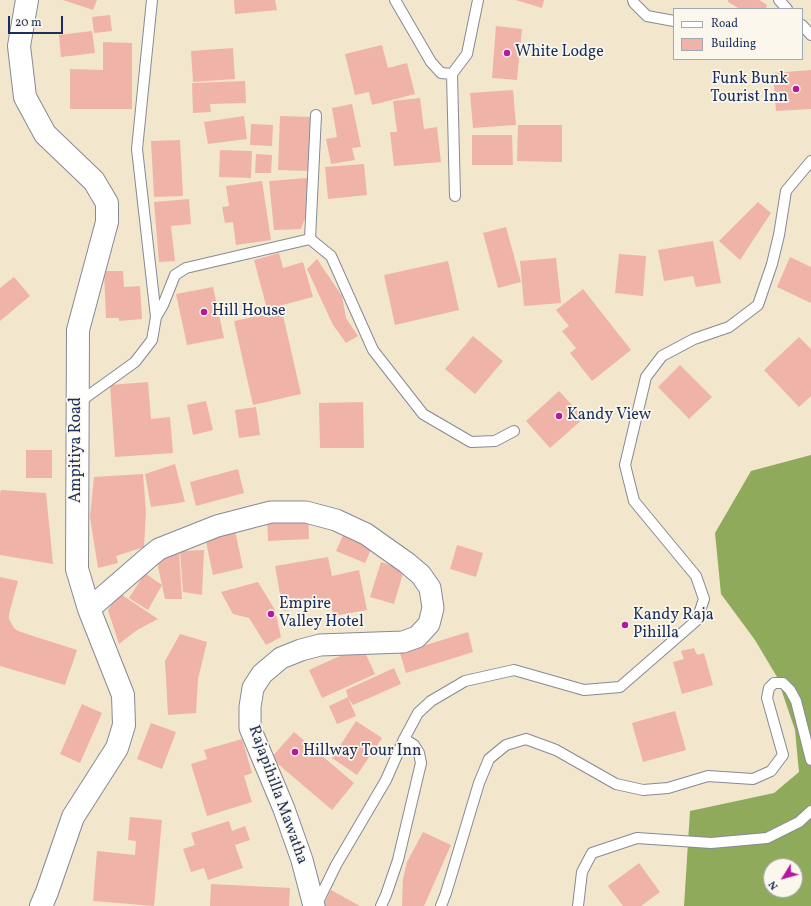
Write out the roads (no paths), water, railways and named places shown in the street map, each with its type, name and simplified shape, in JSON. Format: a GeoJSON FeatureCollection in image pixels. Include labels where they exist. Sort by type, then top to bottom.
{"type":"FeatureCollection","features":[{"type":"Feature","properties":{"kind":"main road","name":"Ampitiya Road"},"geometry":{"type":"LineString","coordinates":[[27,0],[19,46],[25,97],[45,134],[94,181],[107,203],[107,222],[78,330],[77,569],[89,609],[123,695],[124,725],[118,748],[73,817],[41,906]]}},
{"type":"Feature","properties":{"kind":"street","name":"Rajapihilla Mawatha"},"geometry":{"type":"LineString","coordinates":[[89,609],[149,556],[159,550],[217,526],[271,512],[306,512],[336,520],[366,534],[421,575],[430,588],[433,608],[429,624],[417,637],[403,642],[320,645],[301,650],[281,658],[262,674],[253,688],[250,707],[250,728],[284,809],[302,860],[315,906]]}},
{"type":"Feature","properties":{"kind":"lane"},"geometry":{"type":"LineString","coordinates":[[77,404],[135,362],[152,340],[156,317],[137,149],[152,0]]}},
{"type":"Feature","properties":{"kind":"lane"},"geometry":{"type":"LineString","coordinates":[[395,0],[432,62],[441,73],[452,74]]}},
{"type":"Feature","properties":{"kind":"lane"},"geometry":{"type":"LineString","coordinates":[[455,196],[452,74],[467,54],[478,0]]}},
{"type":"Feature","properties":{"kind":"lane"},"geometry":{"type":"LineString","coordinates":[[633,0],[634,3],[648,16],[673,21]]}},
{"type":"Feature","properties":{"kind":"lane"},"geometry":{"type":"LineString","coordinates":[[778,0],[786,8]]}},
{"type":"Feature","properties":{"kind":"lane"},"geometry":{"type":"LineString","coordinates":[[803,26],[811,35]]}},
{"type":"Feature","properties":{"kind":"lane"},"geometry":{"type":"LineString","coordinates":[[310,239],[316,115]]}},
{"type":"Feature","properties":{"kind":"lane"},"geometry":{"type":"LineString","coordinates":[[315,906],[336,865],[386,780],[404,739],[418,713],[431,701],[465,681],[514,670],[584,690],[620,687],[697,620],[704,599],[696,576],[634,501],[625,465],[646,377],[662,356],[694,339],[729,327],[758,305],[772,264],[779,235],[786,191],[811,161]]}},
{"type":"Feature","properties":{"kind":"lane"},"geometry":{"type":"LineString","coordinates":[[156,317],[163,305],[175,275],[186,268],[310,239]]}},
{"type":"Feature","properties":{"kind":"lane"},"geometry":{"type":"LineString","coordinates":[[310,239],[331,256],[373,350],[423,414],[471,442],[495,441],[514,431]]}},
{"type":"Feature","properties":{"kind":"lane"},"geometry":{"type":"LineString","coordinates":[[440,906],[446,893],[479,783],[489,759],[506,745],[526,739],[556,750],[616,784],[643,790],[668,788],[708,776],[753,779],[771,771],[783,755],[767,698],[769,688],[774,683],[783,683],[790,690],[796,701],[811,760]]}},
{"type":"Feature","properties":{"kind":"lane"},"geometry":{"type":"LineString","coordinates":[[381,906],[386,896],[398,860],[421,763],[419,752],[414,745],[404,739]]}},
{"type":"Feature","properties":{"kind":"lane"},"geometry":{"type":"LineString","coordinates":[[578,906],[582,872],[592,853],[637,838],[711,843],[767,838],[799,822],[811,811]]}},
{"type":"Feature","properties":{"kind":"place","name":"White Lodge"},"geometry":{"type":"Point","coordinates":[507,53]}},
{"type":"Feature","properties":{"kind":"place","name":"Funk Bunk Tourist Inn"},"geometry":{"type":"Point","coordinates":[796,89]}},
{"type":"Feature","properties":{"kind":"place","name":"Hill House"},"geometry":{"type":"Point","coordinates":[204,312]}},
{"type":"Feature","properties":{"kind":"place","name":"Kandy View"},"geometry":{"type":"Point","coordinates":[559,416]}},
{"type":"Feature","properties":{"kind":"place","name":"Empire Valley Hotel"},"geometry":{"type":"Point","coordinates":[271,614]}},
{"type":"Feature","properties":{"kind":"place","name":"Kandy Raja Pihilla"},"geometry":{"type":"Point","coordinates":[625,625]}},
{"type":"Feature","properties":{"kind":"place","name":"Hillway Tour Inn"},"geometry":{"type":"Point","coordinates":[295,752]}}]}
